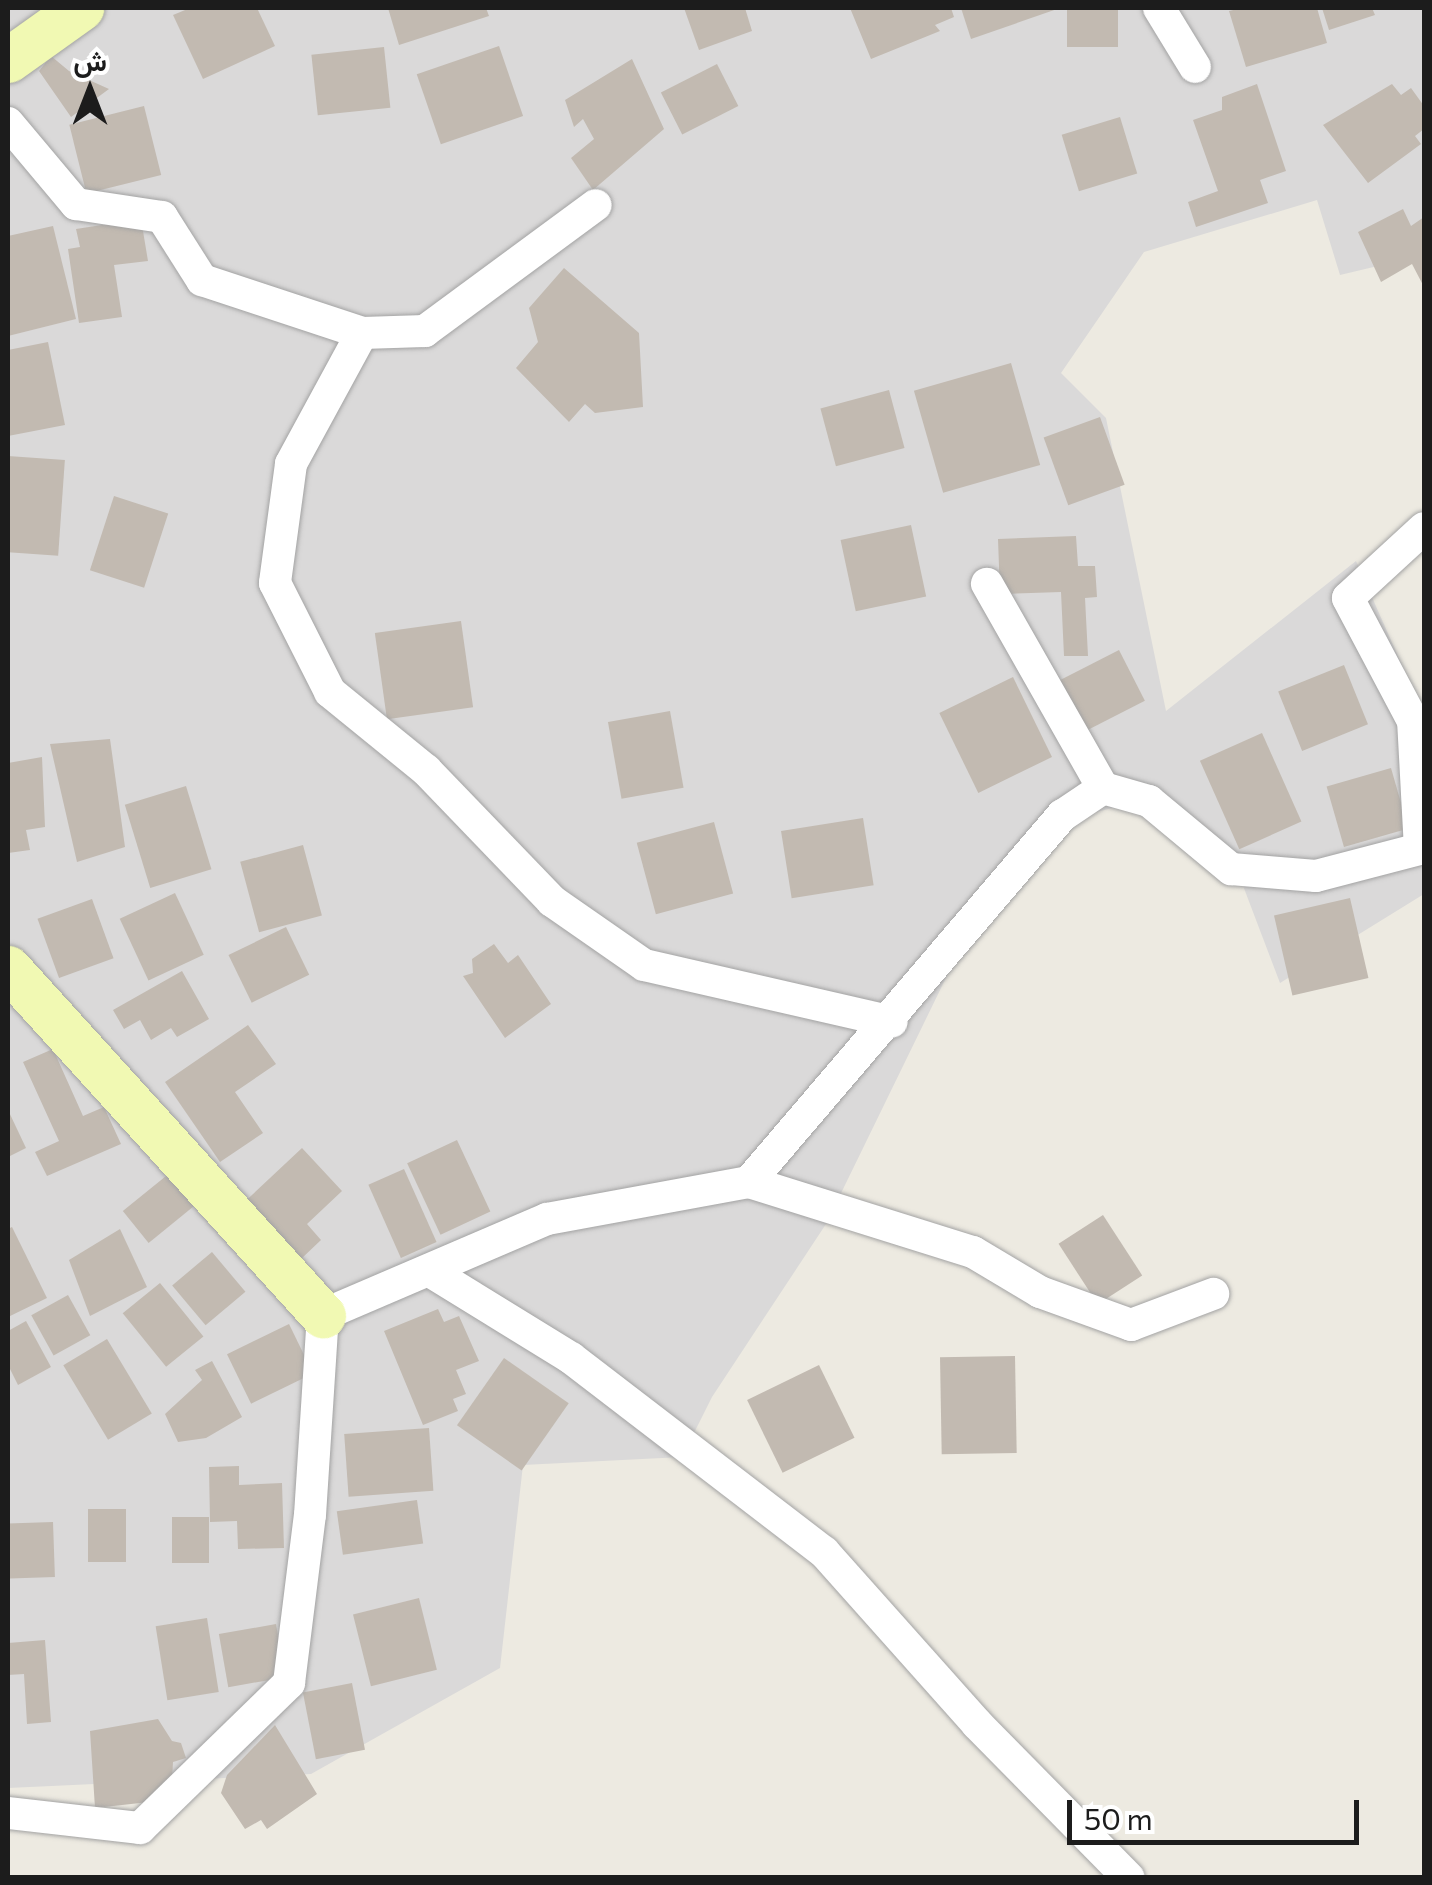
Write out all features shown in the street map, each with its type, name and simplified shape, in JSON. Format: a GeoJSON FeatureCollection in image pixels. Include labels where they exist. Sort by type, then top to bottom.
{"type":"FeatureCollection","features":[{"type":"Feature","properties":{"kind":"street"},"geometry":{"type":"LineString","coordinates":[[8,60],[81,8]]}},
{"type":"Feature","properties":{"kind":"street"},"geometry":{"type":"LineString","coordinates":[[1159,8],[1195,67]]}},
{"type":"Feature","properties":{"kind":"street"},"geometry":{"type":"LineString","coordinates":[[8,123],[76,204],[162,217],[202,280],[362,333],[425,330],[596,206]]}},
{"type":"Feature","properties":{"kind":"street"},"geometry":{"type":"LineString","coordinates":[[362,333],[291,464],[275,583],[330,692],[426,770],[552,902],[644,964],[892,1022]]}},
{"type":"Feature","properties":{"kind":"street"},"geometry":{"type":"LineString","coordinates":[[987,584],[1103,788],[1149,801],[1232,869],[1316,876],[1420,848],[1413,721],[1348,598],[1424,528]]}},
{"type":"Feature","properties":{"kind":"street"},"geometry":{"type":"LineString","coordinates":[[749,1182],[892,1022],[1062,816],[1103,788]]}},
{"type":"Feature","properties":{"kind":"street"},"geometry":{"type":"LineString","coordinates":[[8,1813],[140,1828],[290,1683],[310,1514],[323,1314],[15,991]]}},
{"type":"Feature","properties":{"kind":"street"},"geometry":{"type":"LineString","coordinates":[[323,1314],[433,1273],[547,1219],[749,1182],[973,1252],[1040,1292],[1131,1325],[1213,1294]]}},
{"type":"Feature","properties":{"kind":"street"},"geometry":{"type":"LineString","coordinates":[[433,1273],[571,1358],[824,1552],[977,1724],[1130,1878]]}},
{"type":"Feature","properties":{"kind":"shaded area"},"geometry":{"type":"Polygon","coordinates":[[[8,8],[1424,8],[1424,255],[1340,275],[1317,200],[1144,252],[1061,373],[1106,418],[1166,711],[1356,561],[1416,697],[1424,768],[1424,894],[1280,983],[1234,862],[1136,802],[1045,825],[962,945],[826,1224],[712,1397],[682,1457],[523,1465],[500,1668],[311,1774],[8,1788],[8,8]]]}},
{"type":"Feature","properties":{"kind":"building"},"geometry":{"type":"Polygon","coordinates":[[[190,8],[257,8],[275,46],[203,79],[173,15],[190,8]]]}},
{"type":"Feature","properties":{"kind":"building"},"geometry":{"type":"Polygon","coordinates":[[[388,8],[486,8],[489,16],[399,45],[388,8]]]}},
{"type":"Feature","properties":{"kind":"building"},"geometry":{"type":"Polygon","coordinates":[[[684,8],[745,8],[752,31],[699,50],[684,8]]]}},
{"type":"Feature","properties":{"kind":"building"},"geometry":{"type":"Polygon","coordinates":[[[850,8],[951,8],[954,17],[935,25],[940,31],[871,59],[850,8]]]}},
{"type":"Feature","properties":{"kind":"building"},"geometry":{"type":"Polygon","coordinates":[[[961,8],[1060,8],[971,39],[961,8]]]}},
{"type":"Feature","properties":{"kind":"building"},"geometry":{"type":"Polygon","coordinates":[[[1067,8],[1118,8],[1118,47],[1067,47],[1067,8]]]}},
{"type":"Feature","properties":{"kind":"building"},"geometry":{"type":"Polygon","coordinates":[[[1317,8],[1327,43],[1246,67],[1229,11],[1317,8]]]}},
{"type":"Feature","properties":{"kind":"building"},"geometry":{"type":"Polygon","coordinates":[[[1322,8],[1372,8],[1375,15],[1329,30],[1322,8]]]}},
{"type":"Feature","properties":{"kind":"building"},"geometry":{"type":"Polygon","coordinates":[[[499,46],[523,116],[441,144],[417,74],[499,46]]]}},
{"type":"Feature","properties":{"kind":"building"},"geometry":{"type":"Polygon","coordinates":[[[384,47],[390,108],[318,115],[311,55],[384,47]]]}},
{"type":"Feature","properties":{"kind":"building"},"geometry":{"type":"Polygon","coordinates":[[[51,56],[69,71],[109,89],[71,117],[39,71],[51,56]]]}},
{"type":"Feature","properties":{"kind":"building"},"geometry":{"type":"Polygon","coordinates":[[[632,59],[664,129],[593,190],[571,158],[594,139],[583,119],[574,127],[565,100],[632,59]]]}},
{"type":"Feature","properties":{"kind":"building"},"geometry":{"type":"Polygon","coordinates":[[[717,64],[738,106],[682,134],[661,93],[717,64]]]}},
{"type":"Feature","properties":{"kind":"building"},"geometry":{"type":"Polygon","coordinates":[[[1257,84],[1286,171],[1260,180],[1268,203],[1196,227],[1188,202],[1218,191],[1193,120],[1222,110],[1222,97],[1257,84]]]}},
{"type":"Feature","properties":{"kind":"building"},"geometry":{"type":"Polygon","coordinates":[[[1392,84],[1401,95],[1411,88],[1424,106],[1424,129],[1415,136],[1421,144],[1368,183],[1323,125],[1392,84]]]}},
{"type":"Feature","properties":{"kind":"building"},"geometry":{"type":"Polygon","coordinates":[[[144,106],[161,175],[86,194],[69,125],[144,106]]]}},
{"type":"Feature","properties":{"kind":"building"},"geometry":{"type":"Polygon","coordinates":[[[1120,117],[1137,173],[1079,191],[1062,135],[1120,117]]]}},
{"type":"Feature","properties":{"kind":"building"},"geometry":{"type":"Polygon","coordinates":[[[1403,209],[1411,226],[1424,217],[1424,287],[1412,264],[1381,282],[1358,232],[1403,209]]]}},
{"type":"Feature","properties":{"kind":"building"},"geometry":{"type":"Polygon","coordinates":[[[141,219],[148,261],[114,265],[122,317],[79,323],[68,249],[80,247],[76,229],[141,219]]]}},
{"type":"Feature","properties":{"kind":"building"},"geometry":{"type":"Polygon","coordinates":[[[53,226],[76,319],[8,336],[8,236],[53,226]]]}},
{"type":"Feature","properties":{"kind":"building"},"geometry":{"type":"Polygon","coordinates":[[[564,268],[639,333],[643,407],[595,413],[585,404],[569,422],[516,368],[538,342],[529,308],[564,268]]]}},
{"type":"Feature","properties":{"kind":"building"},"geometry":{"type":"Polygon","coordinates":[[[48,342],[65,425],[8,436],[8,350],[48,342]]]}},
{"type":"Feature","properties":{"kind":"building"},"geometry":{"type":"Polygon","coordinates":[[[1011,363],[1040,465],[943,493],[914,391],[1011,363]]]}},
{"type":"Feature","properties":{"kind":"building"},"geometry":{"type":"Polygon","coordinates":[[[889,390],[905,448],[836,466],[820,408],[889,390]]]}},
{"type":"Feature","properties":{"kind":"building"},"geometry":{"type":"Polygon","coordinates":[[[1100,417],[1125,485],[1068,505],[1044,438],[1100,417]]]}},
{"type":"Feature","properties":{"kind":"building"},"geometry":{"type":"Polygon","coordinates":[[[8,456],[65,460],[58,556],[8,552],[8,456]]]}},
{"type":"Feature","properties":{"kind":"building"},"geometry":{"type":"Polygon","coordinates":[[[114,496],[168,514],[144,588],[90,570],[114,496]]]}},
{"type":"Feature","properties":{"kind":"building"},"geometry":{"type":"Polygon","coordinates":[[[911,525],[926,596],[856,611],[841,540],[911,525]]]}},
{"type":"Feature","properties":{"kind":"building"},"geometry":{"type":"Polygon","coordinates":[[[1076,536],[1078,566],[1095,566],[1097,597],[1085,598],[1088,656],[1064,656],[1061,592],[1000,594],[998,539],[1076,536]]]}},
{"type":"Feature","properties":{"kind":"building"},"geometry":{"type":"Polygon","coordinates":[[[461,621],[473,707],[387,719],[375,633],[461,621]]]}},
{"type":"Feature","properties":{"kind":"building"},"geometry":{"type":"Polygon","coordinates":[[[1119,650],[1145,701],[1085,731],[1059,680],[1119,650]]]}},
{"type":"Feature","properties":{"kind":"building"},"geometry":{"type":"Polygon","coordinates":[[[1344,665],[1368,724],[1302,751],[1278,692],[1344,665]]]}},
{"type":"Feature","properties":{"kind":"building"},"geometry":{"type":"Polygon","coordinates":[[[1013,677],[1052,757],[978,793],[939,713],[1013,677]]]}},
{"type":"Feature","properties":{"kind":"building"},"geometry":{"type":"Polygon","coordinates":[[[670,711],[684,788],[622,799],[608,722],[670,711]]]}},
{"type":"Feature","properties":{"kind":"building"},"geometry":{"type":"Polygon","coordinates":[[[1262,733],[1301,822],[1239,849],[1200,761],[1262,733]]]}},
{"type":"Feature","properties":{"kind":"building"},"geometry":{"type":"Polygon","coordinates":[[[110,739],[125,847],[77,862],[50,744],[110,739]]]}},
{"type":"Feature","properties":{"kind":"building"},"geometry":{"type":"Polygon","coordinates":[[[42,757],[45,827],[26,830],[30,850],[8,853],[8,763],[42,757]]]}},
{"type":"Feature","properties":{"kind":"building"},"geometry":{"type":"Polygon","coordinates":[[[1391,768],[1408,829],[1344,847],[1327,786],[1391,768]]]}},
{"type":"Feature","properties":{"kind":"building"},"geometry":{"type":"Polygon","coordinates":[[[186,786],[211,869],[150,888],[125,805],[186,786]]]}},
{"type":"Feature","properties":{"kind":"building"},"geometry":{"type":"Polygon","coordinates":[[[863,818],[874,885],[792,898],[781,831],[863,818]]]}},
{"type":"Feature","properties":{"kind":"building"},"geometry":{"type":"Polygon","coordinates":[[[714,822],[733,893],[656,914],[637,843],[714,822]]]}},
{"type":"Feature","properties":{"kind":"building"},"geometry":{"type":"Polygon","coordinates":[[[303,845],[322,916],[259,932],[240,862],[303,845]]]}},
{"type":"Feature","properties":{"kind":"building"},"geometry":{"type":"Polygon","coordinates":[[[175,893],[204,955],[148,980],[120,919],[175,893]]]}},
{"type":"Feature","properties":{"kind":"building"},"geometry":{"type":"Polygon","coordinates":[[[1350,898],[1368,978],[1292,995],[1274,916],[1350,898]]]}},
{"type":"Feature","properties":{"kind":"building"},"geometry":{"type":"Polygon","coordinates":[[[92,899],[114,958],[59,978],[37,919],[92,899]]]}},
{"type":"Feature","properties":{"kind":"building"},"geometry":{"type":"Polygon","coordinates":[[[286,927],[309,975],[252,1003],[228,955],[286,927]]]}},
{"type":"Feature","properties":{"kind":"building"},"geometry":{"type":"Polygon","coordinates":[[[494,944],[508,963],[518,955],[551,1004],[505,1038],[463,976],[473,973],[472,959],[494,944]]]}},
{"type":"Feature","properties":{"kind":"building"},"geometry":{"type":"Polygon","coordinates":[[[182,971],[209,1019],[177,1037],[171,1028],[151,1040],[140,1020],[124,1029],[113,1010],[182,971]]]}},
{"type":"Feature","properties":{"kind":"building"},"geometry":{"type":"Polygon","coordinates":[[[248,1025],[276,1064],[235,1092],[263,1133],[220,1162],[165,1082],[248,1025]]]}},
{"type":"Feature","properties":{"kind":"building"},"geometry":{"type":"Polygon","coordinates":[[[53,1049],[83,1116],[104,1107],[121,1144],[47,1176],[35,1152],[59,1141],[23,1062],[53,1049]]]}},
{"type":"Feature","properties":{"kind":"building"},"geometry":{"type":"Polygon","coordinates":[[[8,1110],[26,1148],[8,1157],[8,1110]]]}},
{"type":"Feature","properties":{"kind":"building"},"geometry":{"type":"Polygon","coordinates":[[[457,1140],[490,1212],[441,1235],[407,1163],[457,1140]]]}},
{"type":"Feature","properties":{"kind":"building"},"geometry":{"type":"Polygon","coordinates":[[[302,1148],[342,1191],[307,1224],[321,1240],[301,1259],[238,1208],[302,1148]]]}},
{"type":"Feature","properties":{"kind":"building"},"geometry":{"type":"Polygon","coordinates":[[[404,1169],[437,1242],[401,1258],[368,1185],[404,1169]]]}},
{"type":"Feature","properties":{"kind":"building"},"geometry":{"type":"Polygon","coordinates":[[[171,1172],[197,1204],[149,1243],[123,1211],[171,1172]]]}},
{"type":"Feature","properties":{"kind":"building"},"geometry":{"type":"Polygon","coordinates":[[[1103,1215],[1142,1275],[1098,1304],[1059,1244],[1103,1215]]]}},
{"type":"Feature","properties":{"kind":"building"},"geometry":{"type":"Polygon","coordinates":[[[12,1227],[47,1298],[8,1317],[8,1229],[12,1227]]]}},
{"type":"Feature","properties":{"kind":"building"},"geometry":{"type":"Polygon","coordinates":[[[120,1229],[147,1287],[90,1316],[69,1260],[120,1229]]]}},
{"type":"Feature","properties":{"kind":"building"},"geometry":{"type":"Polygon","coordinates":[[[212,1252],[245,1292],[206,1325],[172,1285],[212,1252]]]}},
{"type":"Feature","properties":{"kind":"building"},"geometry":{"type":"Polygon","coordinates":[[[160,1283],[203,1337],[166,1367],[123,1313],[160,1283]]]}},
{"type":"Feature","properties":{"kind":"building"},"geometry":{"type":"Polygon","coordinates":[[[68,1295],[90,1335],[54,1356],[31,1315],[68,1295]]]}},
{"type":"Feature","properties":{"kind":"building"},"geometry":{"type":"Polygon","coordinates":[[[438,1309],[444,1322],[459,1316],[479,1361],[456,1370],[466,1394],[453,1399],[458,1411],[423,1425],[384,1331],[438,1309]]]}},
{"type":"Feature","properties":{"kind":"building"},"geometry":{"type":"Polygon","coordinates":[[[26,1321],[51,1367],[18,1385],[8,1365],[8,1331],[26,1321]]]}},
{"type":"Feature","properties":{"kind":"building"},"geometry":{"type":"Polygon","coordinates":[[[289,1324],[313,1373],[251,1404],[227,1354],[289,1324]]]}},
{"type":"Feature","properties":{"kind":"building"},"geometry":{"type":"Polygon","coordinates":[[[107,1339],[152,1414],[108,1440],[63,1365],[107,1339]]]}},
{"type":"Feature","properties":{"kind":"building"},"geometry":{"type":"Polygon","coordinates":[[[1015,1356],[1017,1453],[942,1454],[940,1357],[1015,1356]]]}},
{"type":"Feature","properties":{"kind":"building"},"geometry":{"type":"Polygon","coordinates":[[[504,1358],[569,1403],[522,1470],[457,1425],[504,1358]]]}},
{"type":"Feature","properties":{"kind":"building"},"geometry":{"type":"Polygon","coordinates":[[[212,1361],[242,1417],[206,1438],[178,1442],[165,1414],[202,1380],[195,1370],[212,1361]]]}},
{"type":"Feature","properties":{"kind":"building"},"geometry":{"type":"Polygon","coordinates":[[[819,1365],[855,1438],[783,1473],[747,1400],[819,1365]]]}},
{"type":"Feature","properties":{"kind":"building"},"geometry":{"type":"Polygon","coordinates":[[[429,1428],[433,1491],[349,1497],[344,1434],[429,1428]]]}},
{"type":"Feature","properties":{"kind":"building"},"geometry":{"type":"Polygon","coordinates":[[[239,1466],[239,1485],[282,1483],[284,1548],[238,1549],[237,1521],[210,1522],[209,1467],[239,1466]]]}},
{"type":"Feature","properties":{"kind":"building"},"geometry":{"type":"Polygon","coordinates":[[[417,1500],[423,1544],[343,1555],[337,1511],[417,1500]]]}},
{"type":"Feature","properties":{"kind":"building"},"geometry":{"type":"Polygon","coordinates":[[[88,1509],[126,1509],[126,1562],[88,1562],[88,1509]]]}},
{"type":"Feature","properties":{"kind":"building"},"geometry":{"type":"Polygon","coordinates":[[[172,1517],[209,1517],[209,1563],[172,1563],[172,1517]]]}},
{"type":"Feature","properties":{"kind":"building"},"geometry":{"type":"Polygon","coordinates":[[[53,1522],[55,1577],[10,1579],[8,1524],[53,1522]]]}},
{"type":"Feature","properties":{"kind":"building"},"geometry":{"type":"Polygon","coordinates":[[[419,1598],[437,1670],[371,1686],[353,1614],[419,1598]]]}},
{"type":"Feature","properties":{"kind":"building"},"geometry":{"type":"Polygon","coordinates":[[[207,1618],[219,1692],[167,1700],[156,1626],[207,1618]]]}},
{"type":"Feature","properties":{"kind":"building"},"geometry":{"type":"Polygon","coordinates":[[[276,1624],[285,1677],[228,1687],[219,1634],[276,1624]]]}},
{"type":"Feature","properties":{"kind":"building"},"geometry":{"type":"Polygon","coordinates":[[[45,1640],[51,1722],[27,1724],[24,1674],[8,1675],[8,1643],[45,1640]]]}},
{"type":"Feature","properties":{"kind":"building"},"geometry":{"type":"Polygon","coordinates":[[[352,1683],[365,1750],[316,1759],[303,1693],[352,1683]]]}},
{"type":"Feature","properties":{"kind":"building"},"geometry":{"type":"Polygon","coordinates":[[[158,1719],[172,1741],[181,1743],[186,1758],[173,1762],[172,1780],[158,1801],[95,1808],[90,1731],[158,1719]]]}},
{"type":"Feature","properties":{"kind":"building"},"geometry":{"type":"Polygon","coordinates":[[[275,1725],[317,1794],[267,1829],[261,1820],[245,1829],[221,1793],[227,1775],[275,1725]]]}}]}
